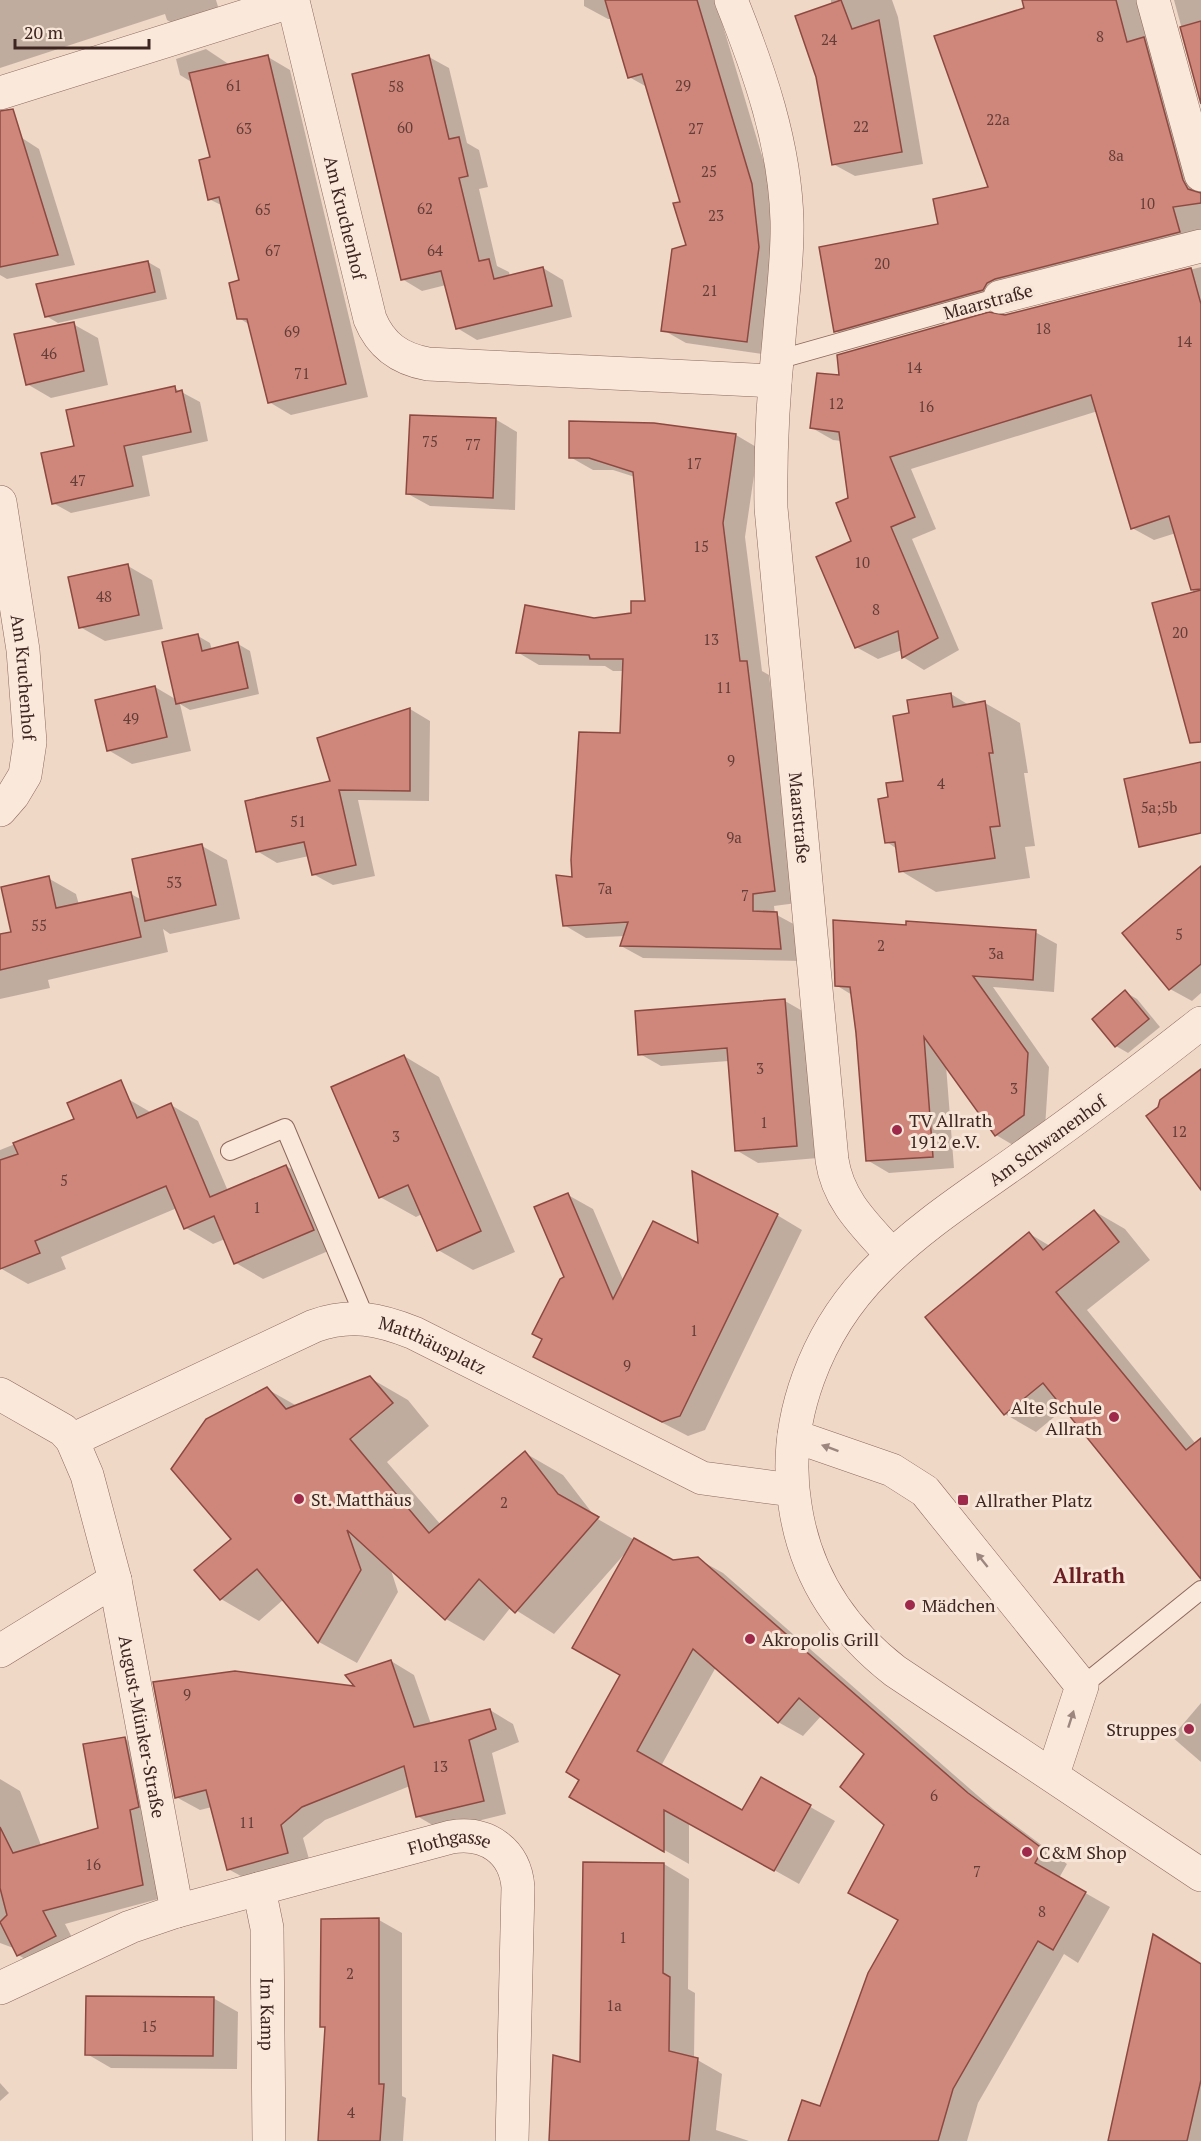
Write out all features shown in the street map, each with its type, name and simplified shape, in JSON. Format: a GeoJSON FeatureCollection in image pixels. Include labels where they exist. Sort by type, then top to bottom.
{"type":"FeatureCollection","features":[{"type":"Feature","properties":{"kind":"street","name":"Maarstraße"},"geometry":{"type":"LineString","coordinates":[[731,0],[767,100],[782,169],[787,222],[787,252],[771,425],[771,508],[834,1176],[846,1203],[892,1255]]}},
{"type":"Feature","properties":{"kind":"street"},"geometry":{"type":"LineString","coordinates":[[1153,0],[1201,175]]}},
{"type":"Feature","properties":{"kind":"street","name":"Am Kruchenhof"},"geometry":{"type":"LineString","coordinates":[[0,93],[293,1],[370,319],[378,335],[390,349],[406,359],[428,364],[776,371]]}},
{"type":"Feature","properties":{"kind":"street","name":"Maarstraße"},"geometry":{"type":"LineString","coordinates":[[1000,297],[1201,246]]}},
{"type":"Feature","properties":{"kind":"street","name":"Am Kruchenhof"},"geometry":{"type":"LineString","coordinates":[[0,502],[8,601],[28,699],[30,754],[20,785],[0,810]]}},
{"type":"Feature","properties":{"kind":"street","name":"Am Schwanenhof"},"geometry":{"type":"LineString","coordinates":[[892,1255],[1126,1082],[1201,1023]]}},
{"type":"Feature","properties":{"kind":"street"},"geometry":{"type":"LineString","coordinates":[[892,1255],[856,1293],[819,1353],[804,1389],[794,1436],[792,1490],[799,1531],[814,1574],[830,1602],[859,1641],[895,1671],[1053,1774],[1201,1875]]}},
{"type":"Feature","properties":{"kind":"street","name":"Matthäusplatz"},"geometry":{"type":"LineString","coordinates":[[72,1440],[314,1326],[339,1319],[365,1318],[414,1333],[702,1478],[792,1490]]}},
{"type":"Feature","properties":{"kind":"street","name":"August-Münker-Straße"},"geometry":{"type":"LineString","coordinates":[[0,1394],[57,1425],[72,1440],[87,1475],[115,1580],[177,1911]]}},
{"type":"Feature","properties":{"kind":"street"},"geometry":{"type":"LineString","coordinates":[[794,1436],[892,1470],[925,1491],[1082,1686],[1053,1774]]}},
{"type":"Feature","properties":{"kind":"street"},"geometry":{"type":"LineString","coordinates":[[0,1651],[115,1580]]}},
{"type":"Feature","properties":{"kind":"street","name":"Flothgasse"},"geometry":{"type":"LineString","coordinates":[[177,1911],[462,1836],[480,1837],[504,1851],[514,1865],[518,1887],[512,2141]]}},
{"type":"Feature","properties":{"kind":"street","name":"Im Kamp"},"geometry":{"type":"LineString","coordinates":[[259,1889],[267,1928],[269,2141]]}},
{"type":"Feature","properties":{"kind":"street"},"geometry":{"type":"LineString","coordinates":[[0,1988],[130,1927],[177,1911]]}},
{"type":"Feature","properties":{"kind":"lane","name":"Maarstraße"},"geometry":{"type":"LineString","coordinates":[[776,371],[1000,297]]}},
{"type":"Feature","properties":{"kind":"lane"},"geometry":{"type":"LineString","coordinates":[[230,1151],[285,1128],[365,1318]]}},
{"type":"Feature","properties":{"kind":"lane"},"geometry":{"type":"LineString","coordinates":[[1082,1686],[1201,1590]]}},
{"type":"Feature","properties":{"kind":"building"},"geometry":{"type":"Polygon","coordinates":[[[605,0],[697,0],[752,184],[759,247],[747,342],[661,331],[672,249],[686,245],[673,203],[680,202],[642,74],[628,78],[605,0]]]}},
{"type":"Feature","properties":{"kind":"building"},"geometry":{"type":"Polygon","coordinates":[[[841,0],[852,29],[879,20],[902,152],[832,165],[816,77],[795,16],[841,0]]]}},
{"type":"Feature","properties":{"kind":"building"},"geometry":{"type":"Polygon","coordinates":[[[1022,0],[1116,0],[1127,42],[1144,37],[1183,180],[1188,189],[1201,193],[1201,203],[1173,207],[1180,232],[995,279],[987,283],[983,290],[834,332],[819,247],[938,224],[933,199],[988,187],[934,36],[1024,8],[1022,0]]]}},
{"type":"Feature","properties":{"kind":"building"},"geometry":{"type":"Polygon","coordinates":[[[1201,21],[1201,104],[1180,27],[1201,21]]]}},
{"type":"Feature","properties":{"kind":"building"},"geometry":{"type":"Polygon","coordinates":[[[268,55],[346,384],[268,403],[247,319],[237,319],[229,283],[239,280],[219,197],[208,200],[199,160],[210,157],[189,73],[268,55]]]}},
{"type":"Feature","properties":{"kind":"building"},"geometry":{"type":"Polygon","coordinates":[[[429,55],[449,139],[459,137],[468,176],[459,178],[479,261],[489,259],[494,279],[543,267],[552,306],[456,329],[441,271],[401,280],[352,74],[429,55]]]}},
{"type":"Feature","properties":{"kind":"building"},"geometry":{"type":"Polygon","coordinates":[[[13,109],[58,255],[0,267],[0,111],[13,109]]]}},
{"type":"Feature","properties":{"kind":"building"},"geometry":{"type":"Polygon","coordinates":[[[148,261],[155,292],[45,317],[36,284],[148,261]]]}},
{"type":"Feature","properties":{"kind":"building"},"geometry":{"type":"Polygon","coordinates":[[[1191,268],[1201,304],[1201,589],[1191,590],[1169,516],[1131,529],[1091,395],[890,457],[915,517],[891,527],[938,638],[902,658],[898,631],[855,648],[816,557],[851,541],[836,503],[848,498],[839,432],[810,428],[817,373],[839,375],[837,355],[989,312],[1005,315],[1191,268]]]}},
{"type":"Feature","properties":{"kind":"building"},"geometry":{"type":"Polygon","coordinates":[[[74,322],[84,371],[26,385],[14,334],[74,322]]]}},
{"type":"Feature","properties":{"kind":"building"},"geometry":{"type":"Polygon","coordinates":[[[175,386],[176,392],[182,390],[191,432],[124,446],[133,486],[52,504],[41,453],[74,446],[66,410],[175,386]]]}},
{"type":"Feature","properties":{"kind":"building"},"geometry":{"type":"Polygon","coordinates":[[[410,415],[496,418],[493,498],[406,494],[410,415]]]}},
{"type":"Feature","properties":{"kind":"building"},"geometry":{"type":"Polygon","coordinates":[[[569,421],[654,423],[736,434],[723,523],[740,661],[747,661],[775,891],[753,894],[753,911],[777,912],[781,949],[620,946],[628,922],[563,926],[556,875],[572,877],[571,860],[579,732],[620,733],[623,659],[590,659],[589,655],[516,653],[525,605],[594,618],[631,613],[631,601],[645,601],[633,472],[589,458],[569,458],[569,421]]]}},
{"type":"Feature","properties":{"kind":"building"},"geometry":{"type":"Polygon","coordinates":[[[128,564],[139,615],[79,628],[68,577],[128,564]]]}},
{"type":"Feature","properties":{"kind":"building"},"geometry":{"type":"Polygon","coordinates":[[[1201,590],[1201,742],[1190,743],[1152,603],[1201,590]]]}},
{"type":"Feature","properties":{"kind":"building"},"geometry":{"type":"Polygon","coordinates":[[[198,634],[202,651],[238,642],[248,688],[176,704],[162,642],[198,634]]]}},
{"type":"Feature","properties":{"kind":"building"},"geometry":{"type":"Polygon","coordinates":[[[155,686],[167,737],[107,751],[95,700],[155,686]]]}},
{"type":"Feature","properties":{"kind":"building"},"geometry":{"type":"Polygon","coordinates":[[[951,693],[953,707],[985,701],[993,753],[989,753],[1000,826],[990,827],[995,858],[899,872],[895,842],[885,843],[878,799],[888,797],[886,783],[903,781],[893,716],[909,713],[907,700],[951,693]]]}},
{"type":"Feature","properties":{"kind":"building"},"geometry":{"type":"Polygon","coordinates":[[[410,708],[410,791],[339,790],[356,865],[312,875],[304,842],[256,852],[245,801],[330,781],[317,738],[410,708]]]}},
{"type":"Feature","properties":{"kind":"building"},"geometry":{"type":"Polygon","coordinates":[[[1201,762],[1201,833],[1139,847],[1124,779],[1201,762]]]}},
{"type":"Feature","properties":{"kind":"building"},"geometry":{"type":"Polygon","coordinates":[[[202,844],[216,905],[145,921],[132,859],[202,844]]]}},
{"type":"Feature","properties":{"kind":"building"},"geometry":{"type":"Polygon","coordinates":[[[1201,866],[1201,964],[1169,990],[1122,933],[1201,866]]]}},
{"type":"Feature","properties":{"kind":"building"},"geometry":{"type":"Polygon","coordinates":[[[49,876],[56,908],[131,892],[141,937],[0,970],[0,934],[11,932],[1,887],[49,876]]]}},
{"type":"Feature","properties":{"kind":"building"},"geometry":{"type":"Polygon","coordinates":[[[833,920],[906,925],[906,921],[1036,930],[1033,980],[973,976],[1028,1053],[1024,1115],[995,1136],[924,1037],[933,1157],[866,1161],[850,987],[835,986],[833,920]]]}},
{"type":"Feature","properties":{"kind":"building"},"geometry":{"type":"Polygon","coordinates":[[[1125,990],[1149,1019],[1115,1047],[1092,1019],[1125,990]]]}},
{"type":"Feature","properties":{"kind":"building"},"geometry":{"type":"Polygon","coordinates":[[[785,999],[797,1146],[735,1151],[727,1048],[638,1055],[635,1011],[785,999]]]}},
{"type":"Feature","properties":{"kind":"building"},"geometry":{"type":"Polygon","coordinates":[[[404,1055],[481,1231],[437,1251],[408,1185],[379,1198],[331,1087],[404,1055]]]}},
{"type":"Feature","properties":{"kind":"building"},"geometry":{"type":"Polygon","coordinates":[[[1201,1069],[1201,1190],[1146,1116],[1158,1107],[1160,1100],[1201,1069]]]}},
{"type":"Feature","properties":{"kind":"building"},"geometry":{"type":"Polygon","coordinates":[[[121,1080],[137,1118],[171,1103],[210,1197],[286,1165],[314,1230],[234,1264],[214,1216],[184,1229],[166,1186],[35,1241],[40,1253],[0,1269],[0,1160],[18,1154],[13,1143],[74,1119],[67,1103],[121,1080]]]}},
{"type":"Feature","properties":{"kind":"building"},"geometry":{"type":"Polygon","coordinates":[[[692,1171],[778,1214],[680,1416],[662,1422],[533,1357],[542,1339],[532,1334],[560,1279],[564,1277],[534,1207],[568,1193],[613,1299],[653,1221],[698,1243],[692,1171]]]}},
{"type":"Feature","properties":{"kind":"building"},"geometry":{"type":"Polygon","coordinates":[[[1094,1210],[1119,1242],[1056,1292],[1186,1450],[1201,1438],[1201,1579],[1043,1383],[1004,1415],[925,1317],[1029,1232],[1043,1250],[1094,1210]]]}},
{"type":"Feature","properties":{"kind":"building","name":"St. Matthäus"},"geometry":{"type":"Polygon","coordinates":[[[370,1376],[393,1403],[350,1439],[429,1533],[525,1451],[558,1494],[599,1517],[515,1613],[479,1579],[445,1620],[347,1530],[361,1570],[318,1643],[257,1569],[220,1600],[194,1570],[231,1539],[171,1469],[206,1419],[267,1387],[286,1409],[370,1376]]]}},
{"type":"Feature","properties":{"kind":"building"},"geometry":{"type":"Polygon","coordinates":[[[634,1538],[673,1560],[698,1557],[968,1793],[1043,1849],[1035,1863],[1086,1892],[1053,1950],[1038,1941],[953,2089],[938,2141],[788,2141],[802,2100],[820,2106],[868,1973],[898,1920],[848,1893],[884,1825],[840,1787],[864,1754],[799,1698],[778,1723],[693,1649],[637,1751],[742,1810],[761,1777],[811,1805],[774,1871],[664,1810],[664,1852],[569,1797],[579,1780],[566,1772],[620,1675],[572,1648],[634,1538]]]}},
{"type":"Feature","properties":{"kind":"building"},"geometry":{"type":"Polygon","coordinates":[[[391,1660],[414,1727],[490,1709],[496,1729],[469,1740],[484,1801],[416,1817],[404,1766],[302,1807],[281,1825],[288,1853],[227,1870],[206,1790],[175,1798],[153,1682],[235,1671],[354,1686],[345,1675],[391,1660]]]}},
{"type":"Feature","properties":{"kind":"building"},"geometry":{"type":"Polygon","coordinates":[[[125,1737],[139,1807],[130,1810],[143,1885],[43,1911],[56,1936],[17,1956],[0,1922],[7,1915],[0,1888],[0,1827],[13,1853],[98,1828],[83,1744],[125,1737]]]}},
{"type":"Feature","properties":{"kind":"building"},"geometry":{"type":"Polygon","coordinates":[[[583,1862],[664,1863],[663,1973],[670,1977],[669,2051],[698,2058],[689,2141],[549,2141],[553,2055],[580,2062],[583,1862]]]}},
{"type":"Feature","properties":{"kind":"building"},"geometry":{"type":"Polygon","coordinates":[[[379,1918],[379,2084],[384,2084],[380,2141],[318,2141],[325,2027],[320,2027],[321,1919],[379,1918]]]}},
{"type":"Feature","properties":{"kind":"building"},"geometry":{"type":"Polygon","coordinates":[[[1153,1934],[1201,1964],[1201,2080],[1187,2141],[1108,2141],[1153,1934]]]}},
{"type":"Feature","properties":{"kind":"building"},"geometry":{"type":"Polygon","coordinates":[[[86,1996],[214,1997],[213,2056],[85,2055],[86,1996]]]}},
{"type":"Feature","properties":{"kind":"place","name":"TV Allrath 1912 e.V."},"geometry":{"type":"Point","coordinates":[897,1130]}},
{"type":"Feature","properties":{"kind":"place","name":"Alte Schule Allrath"},"geometry":{"type":"Point","coordinates":[1114,1417]}},
{"type":"Feature","properties":{"kind":"place","name":"St. Matthäus"},"geometry":{"type":"Point","coordinates":[299,1499]}},
{"type":"Feature","properties":{"kind":"place","name":"Allrather Platz"},"geometry":{"type":"Point","coordinates":[963,1500]}},
{"type":"Feature","properties":{"kind":"place","name":"Mädchen"},"geometry":{"type":"Point","coordinates":[910,1605]}},
{"type":"Feature","properties":{"kind":"place","name":"Akropolis Grill"},"geometry":{"type":"Point","coordinates":[750,1639]}},
{"type":"Feature","properties":{"kind":"place","name":"Struppes"},"geometry":{"type":"Point","coordinates":[1189,1729]}},
{"type":"Feature","properties":{"kind":"place","name":"C&M Shop"},"geometry":{"type":"Point","coordinates":[1027,1852]}},
{"type":"Feature","properties":{"kind":"district","name":"Allrath"},"geometry":{"type":"Point","coordinates":[1089,1575]}}]}
